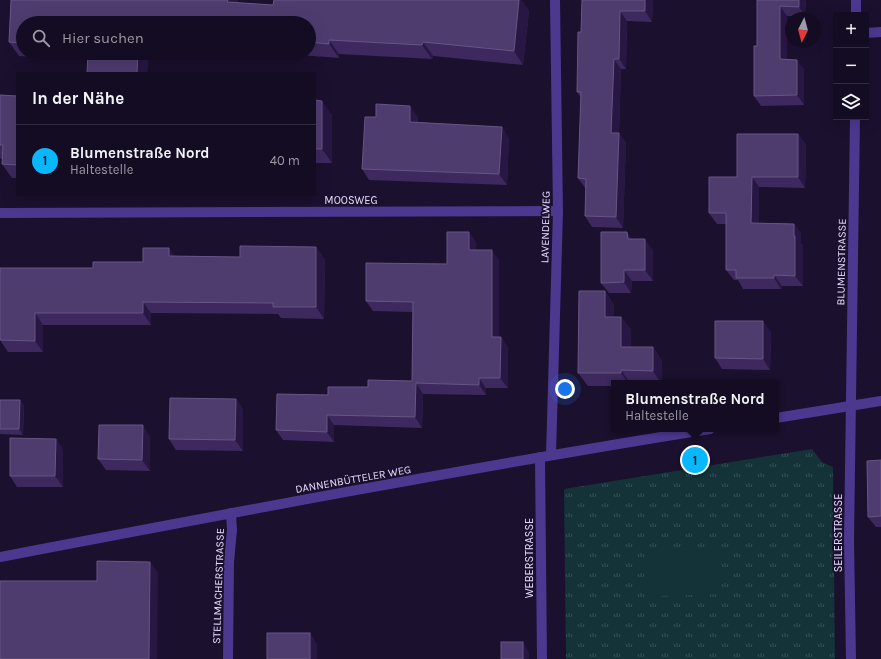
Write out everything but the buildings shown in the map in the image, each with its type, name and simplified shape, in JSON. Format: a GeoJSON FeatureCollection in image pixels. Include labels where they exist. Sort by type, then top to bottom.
{"type":"FeatureCollection","features":[{"type":"Feature","properties":{"kind":"street","name":"LAVENDELWEG"},"geometry":{"type":"LineString","coordinates":[[551,455],[558,211],[556,0]]}},
{"type":"Feature","properties":{"kind":"street"},"geometry":{"type":"LineString","coordinates":[[856,0],[856,12]]}},
{"type":"Feature","properties":{"kind":"street"},"geometry":{"type":"LineString","coordinates":[[869,33],[881,32]]}},
{"type":"Feature","properties":{"kind":"street","name":"BLUMENSTRASSE"},"geometry":{"type":"LineString","coordinates":[[852,406],[855,120]]}},
{"type":"Feature","properties":{"kind":"street","name":"MOOSWEG"},"geometry":{"type":"LineString","coordinates":[[0,214],[558,211]]}},
{"type":"Feature","properties":{"kind":"street"},"geometry":{"type":"LineString","coordinates":[[779,418],[881,401]]}},
{"type":"Feature","properties":{"kind":"street","name":"SEILERSTRASSE"},"geometry":{"type":"LineString","coordinates":[[851,659],[849,540],[852,406]]}},
{"type":"Feature","properties":{"kind":"street","name":"DANNENBÜTTELER WEG"},"geometry":{"type":"LineString","coordinates":[[0,557],[231,513],[551,455],[692,432]]}},
{"type":"Feature","properties":{"kind":"street","name":"WEBERSTRASSE"},"geometry":{"type":"LineString","coordinates":[[540,457],[542,659]]}},
{"type":"Feature","properties":{"kind":"street","name":"STELLMACHERSTRASSE"},"geometry":{"type":"LineString","coordinates":[[228,659],[229,562],[232,530],[231,513]]}},
{"type":"Feature","properties":{"kind":"green space"},"geometry":{"type":"Polygon","coordinates":[[[812,449],[822,462],[833,467],[835,659],[566,659],[564,489],[812,449]]]}},
{"type":"Feature","properties":{"kind":"green space"},"geometry":{"type":"Polygon","coordinates":[[[719,550],[721,594],[650,596],[648,553],[719,550]]]}},
{"type":"Feature","properties":{"kind":"place","name":"Blumenstraße Nord"},"geometry":{"type":"Point","coordinates":[695,460]}}]}
